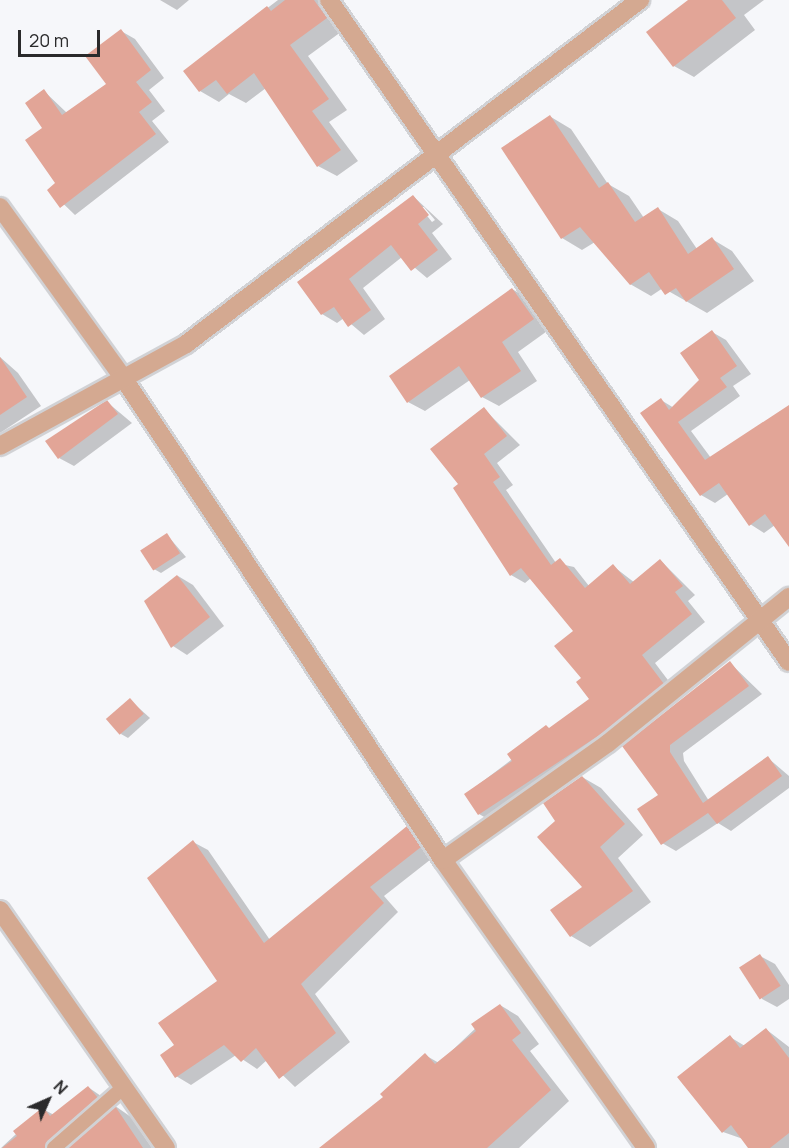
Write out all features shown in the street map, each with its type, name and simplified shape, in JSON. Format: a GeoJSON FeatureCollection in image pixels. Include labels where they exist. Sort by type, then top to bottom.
{"type":"FeatureCollection","features":[{"type":"Feature","properties":{"kind":"street"},"geometry":{"type":"LineString","coordinates":[[329,0],[440,153],[789,662]]}},
{"type":"Feature","properties":{"kind":"street"},"geometry":{"type":"LineString","coordinates":[[0,446],[186,344],[640,0]]}},
{"type":"Feature","properties":{"kind":"street"},"geometry":{"type":"LineString","coordinates":[[0,207],[124,379],[443,860],[646,1148]]}},
{"type":"Feature","properties":{"kind":"street"},"geometry":{"type":"LineString","coordinates":[[443,860],[608,743],[789,597]]}},
{"type":"Feature","properties":{"kind":"street"},"geometry":{"type":"LineString","coordinates":[[0,910],[166,1148]]}},
{"type":"Feature","properties":{"kind":"lane"},"geometry":{"type":"LineString","coordinates":[[54,1148],[124,1087]]}},
{"type":"Feature","properties":{"kind":"building"},"geometry":{"type":"Polygon","coordinates":[[[285,0],[314,0],[327,18],[290,45],[329,99],[312,111],[341,150],[317,167],[254,73],[227,94],[216,80],[199,92],[183,71],[267,6],[271,11],[285,0]]]}},
{"type":"Feature","properties":{"kind":"building"},"geometry":{"type":"Polygon","coordinates":[[[688,0],[722,0],[736,18],[673,67],[646,32],[688,0]]]}},
{"type":"Feature","properties":{"kind":"building"},"geometry":{"type":"Polygon","coordinates":[[[121,29],[151,70],[136,82],[152,102],[139,112],[156,134],[60,208],[47,190],[55,183],[25,140],[42,128],[25,103],[44,89],[62,115],[106,84],[85,56],[121,29]]]}},
{"type":"Feature","properties":{"kind":"building"},"geometry":{"type":"Polygon","coordinates":[[[550,115],[599,188],[608,182],[635,222],[658,207],[688,254],[712,237],[734,269],[686,302],[676,288],[665,295],[649,272],[630,285],[580,227],[561,239],[501,148],[550,115]]]}},
{"type":"Feature","properties":{"kind":"building"},"geometry":{"type":"Polygon","coordinates":[[[413,195],[429,215],[418,224],[438,250],[411,271],[391,245],[349,279],[371,310],[348,327],[334,307],[321,315],[297,282],[413,195]]]}},
{"type":"Feature","properties":{"kind":"building"},"geometry":{"type":"Polygon","coordinates":[[[512,288],[534,319],[502,342],[521,371],[481,398],[459,366],[407,403],[389,376],[512,288]]]}},
{"type":"Feature","properties":{"kind":"building"},"geometry":{"type":"Polygon","coordinates":[[[712,330],[737,366],[720,378],[727,387],[678,422],[705,460],[789,405],[789,547],[765,514],[749,526],[719,483],[700,496],[640,413],[661,398],[669,410],[699,380],[680,353],[712,330]]]}},
{"type":"Feature","properties":{"kind":"building"},"geometry":{"type":"Polygon","coordinates":[[[0,357],[27,397],[0,415],[0,357]]]}},
{"type":"Feature","properties":{"kind":"building"},"geometry":{"type":"Polygon","coordinates":[[[107,400],[118,414],[58,459],[45,441],[107,400]]]}},
{"type":"Feature","properties":{"kind":"building"},"geometry":{"type":"Polygon","coordinates":[[[484,407],[507,436],[484,454],[500,477],[493,482],[551,565],[560,558],[585,588],[613,564],[630,584],[660,559],[683,586],[675,592],[692,614],[642,655],[664,684],[601,734],[478,815],[464,794],[512,761],[507,754],[546,725],[549,728],[589,699],[576,682],[581,678],[554,646],[573,631],[521,568],[510,576],[453,488],[458,484],[430,449],[484,407]]]}},
{"type":"Feature","properties":{"kind":"building"},"geometry":{"type":"Polygon","coordinates":[[[167,533],[180,553],[153,571],[140,550],[167,533]]]}},
{"type":"Feature","properties":{"kind":"building"},"geometry":{"type":"Polygon","coordinates":[[[177,575],[210,617],[171,648],[144,601],[177,575]]]}},
{"type":"Feature","properties":{"kind":"building"},"geometry":{"type":"Polygon","coordinates":[[[730,661],[749,686],[670,745],[670,752],[703,803],[768,756],[782,776],[717,824],[708,813],[661,845],[637,809],[658,795],[622,746],[730,661]]]}},
{"type":"Feature","properties":{"kind":"building"},"geometry":{"type":"Polygon","coordinates":[[[130,698],[144,714],[120,735],[106,719],[130,698]]]}},
{"type":"Feature","properties":{"kind":"building"},"geometry":{"type":"Polygon","coordinates":[[[582,776],[625,824],[600,847],[633,891],[570,937],[550,910],[582,887],[537,837],[555,821],[543,803],[582,776]]]}},
{"type":"Feature","properties":{"kind":"building"},"geometry":{"type":"Polygon","coordinates":[[[407,826],[421,847],[370,887],[384,903],[301,984],[336,1033],[279,1079],[256,1048],[241,1062],[224,1045],[175,1078],[160,1055],[174,1045],[158,1023],[217,981],[147,878],[193,840],[264,943],[407,826]]]}},
{"type":"Feature","properties":{"kind":"building"},"geometry":{"type":"Polygon","coordinates":[[[760,954],[781,986],[760,999],[739,968],[760,954]]]}},
{"type":"Feature","properties":{"kind":"building"},"geometry":{"type":"Polygon","coordinates":[[[500,1004],[521,1033],[512,1040],[551,1090],[487,1148],[319,1148],[383,1097],[380,1094],[425,1053],[435,1064],[476,1031],[471,1024],[500,1004]]]}},
{"type":"Feature","properties":{"kind":"building"},"geometry":{"type":"Polygon","coordinates":[[[766,1028],[789,1058],[789,1133],[770,1148],[748,1148],[731,1125],[722,1133],[677,1077],[730,1035],[740,1048],[766,1028]]]}},
{"type":"Feature","properties":{"kind":"building"},"geometry":{"type":"Polygon","coordinates":[[[88,1086],[98,1098],[45,1148],[2,1148],[17,1136],[13,1131],[43,1107],[50,1116],[88,1086]]]}},
{"type":"Feature","properties":{"kind":"building"},"geometry":{"type":"Polygon","coordinates":[[[115,1106],[143,1148],[68,1148],[115,1106]]]}}]}
